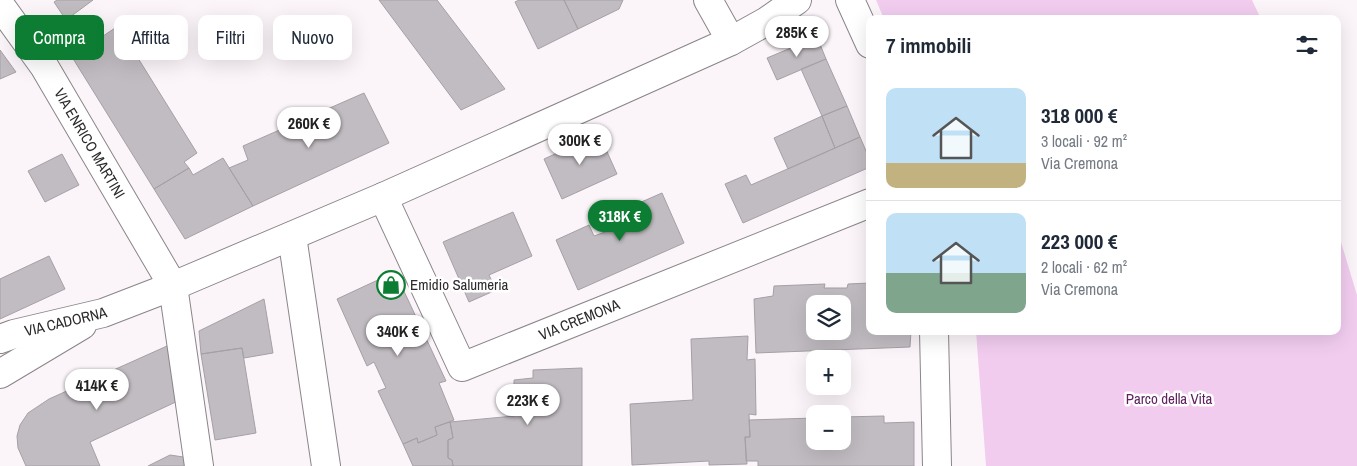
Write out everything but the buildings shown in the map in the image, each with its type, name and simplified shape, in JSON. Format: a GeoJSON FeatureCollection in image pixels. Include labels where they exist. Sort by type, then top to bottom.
{"type":"FeatureCollection","features":[{"type":"Feature","properties":{"kind":"street"},"geometry":{"type":"LineString","coordinates":[[708,0],[731,41]]}},
{"type":"Feature","properties":{"kind":"street"},"geometry":{"type":"LineString","coordinates":[[103,313],[173,286],[383,197],[731,41],[768,21],[797,0]]}},
{"type":"Feature","properties":{"kind":"street"},"geometry":{"type":"LineString","coordinates":[[850,0],[866,35]]}},
{"type":"Feature","properties":{"kind":"street","name":"VIA ENRICO MARTINI"},"geometry":{"type":"LineString","coordinates":[[0,5],[44,66],[173,286]]}},
{"type":"Feature","properties":{"kind":"street","name":"VIA CREMONA"},"geometry":{"type":"LineString","coordinates":[[383,197],[462,367],[866,205]]}},
{"type":"Feature","properties":{"kind":"street"},"geometry":{"type":"LineString","coordinates":[[292,236],[326,466]]}},
{"type":"Feature","properties":{"kind":"street"},"geometry":{"type":"LineString","coordinates":[[173,286],[199,466]]}},
{"type":"Feature","properties":{"kind":"street","name":"VIA CADORNA"},"geometry":{"type":"LineString","coordinates":[[0,339],[103,313]]}},
{"type":"Feature","properties":{"kind":"street","name":"VIA CADORNA"},"geometry":{"type":"LineString","coordinates":[[0,374],[103,313]]}},
{"type":"Feature","properties":{"kind":"street"},"geometry":{"type":"LineString","coordinates":[[934,335],[936,466]]}},
{"type":"Feature","properties":{"kind":"green space"},"geometry":{"type":"Polygon","coordinates":[[[876,0],[1252,0],[1259,15],[882,15],[876,0]]]}},
{"type":"Feature","properties":{"kind":"green space","name":"Parco della Vita"},"geometry":{"type":"Polygon","coordinates":[[[1341,242],[1357,295],[1357,466],[986,466],[976,335],[1341,335],[1341,242]]]}},
{"type":"Feature","properties":{"kind":"place","name":"Emidio Salumeria"},"geometry":{"type":"Point","coordinates":[391,285]}}]}
